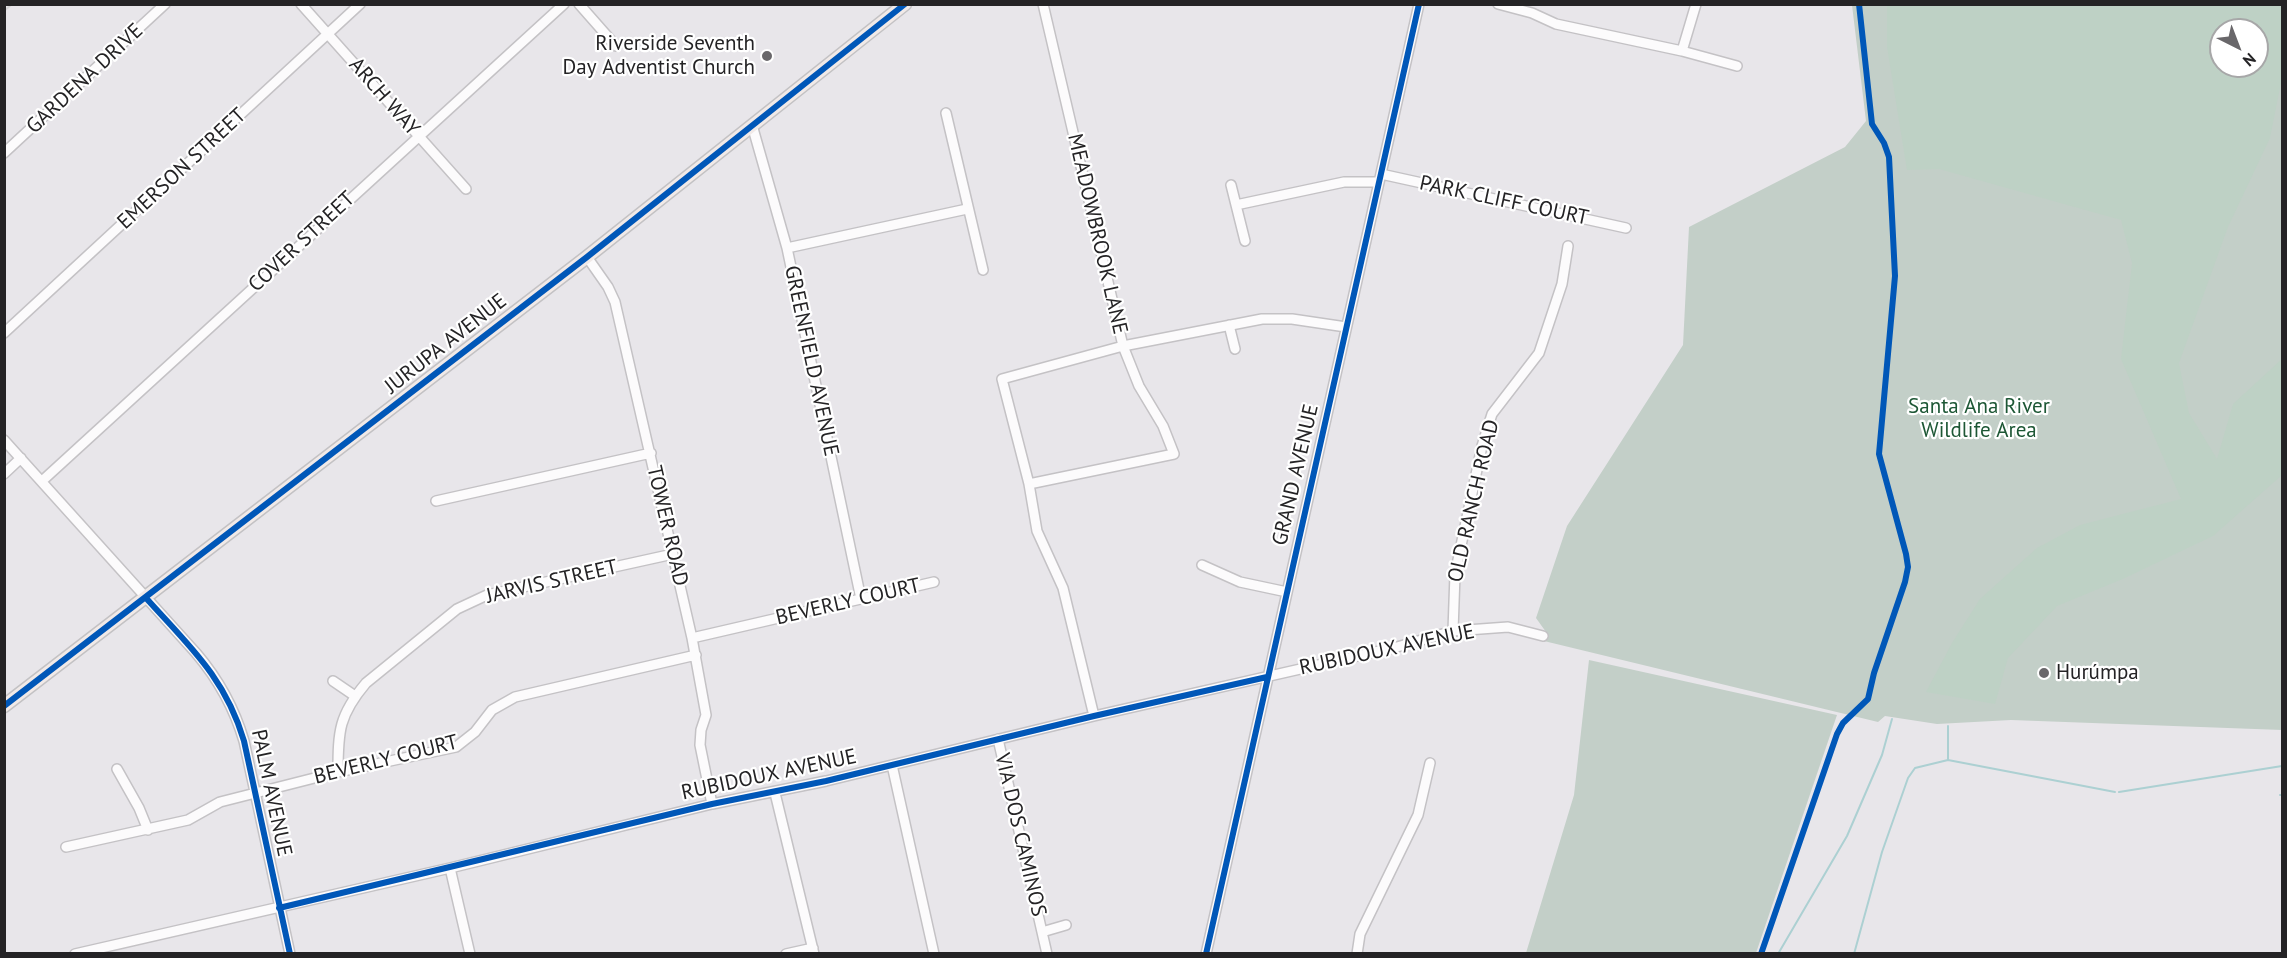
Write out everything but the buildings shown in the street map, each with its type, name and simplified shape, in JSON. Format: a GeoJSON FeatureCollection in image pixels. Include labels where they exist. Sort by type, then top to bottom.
{"type":"FeatureCollection","features":[{"type":"Feature","properties":{"kind":"main road","name":"JURUPA AVENUE"},"geometry":{"type":"LineString","coordinates":[[4,706],[586,257],[905,4]]}},
{"type":"Feature","properties":{"kind":"street","name":"GARDENA DRIVE"},"geometry":{"type":"LineString","coordinates":[[4,153],[165,4]]}},
{"type":"Feature","properties":{"kind":"street","name":"ARCH WAY"},"geometry":{"type":"LineString","coordinates":[[301,4],[466,189]]}},
{"type":"Feature","properties":{"kind":"street","name":"EMERSON STREET"},"geometry":{"type":"LineString","coordinates":[[4,333],[360,4]]}},
{"type":"Feature","properties":{"kind":"street","name":"COVER STREET"},"geometry":{"type":"LineString","coordinates":[[42,481],[564,4]]}},
{"type":"Feature","properties":{"kind":"street"},"geometry":{"type":"LineString","coordinates":[[579,4],[616,46]]}},
{"type":"Feature","properties":{"kind":"street","name":"MEADOWBROOK LANE"},"geometry":{"type":"LineString","coordinates":[[1029,484],[1174,454],[1162,426],[1138,386],[1123,346],[1043,4]]}},
{"type":"Feature","properties":{"kind":"street","name":"GRAND AVENUE"},"geometry":{"type":"LineString","coordinates":[[1206,954],[1419,4]]}},
{"type":"Feature","properties":{"kind":"street"},"geometry":{"type":"LineString","coordinates":[[1498,4],[1534,9],[1556,24],[1682,51],[1737,66]]}},
{"type":"Feature","properties":{"kind":"street"},"geometry":{"type":"LineString","coordinates":[[1682,51],[1696,4]]}},
{"type":"Feature","properties":{"kind":"street"},"geometry":{"type":"LineString","coordinates":[[946,113],[983,270]]}},
{"type":"Feature","properties":{"kind":"street","name":"GREENFIELD AVENUE"},"geometry":{"type":"LineString","coordinates":[[752,125],[787,248],[861,599]]}},
{"type":"Feature","properties":{"kind":"street","name":"PARK CLIFF COURT"},"geometry":{"type":"LineString","coordinates":[[1236,205],[1344,182],[1380,178],[1626,228]]}},
{"type":"Feature","properties":{"kind":"street"},"geometry":{"type":"LineString","coordinates":[[1231,184],[1245,241]]}},
{"type":"Feature","properties":{"kind":"street"},"geometry":{"type":"LineString","coordinates":[[787,248],[968,209]]}},
{"type":"Feature","properties":{"kind":"street","name":"OLD RANCH ROAD"},"geometry":{"type":"LineString","coordinates":[[1453,632],[1455,574],[1482,446],[1492,414],[1539,353],[1562,284],[1568,246]]}},
{"type":"Feature","properties":{"kind":"street","name":"TOWER ROAD"},"geometry":{"type":"LineString","coordinates":[[586,257],[608,287],[615,302],[651,453],[696,655],[706,715],[700,745],[712,804]]}},
{"type":"Feature","properties":{"kind":"street"},"geometry":{"type":"LineString","coordinates":[[1094,716],[1063,588],[1037,531],[1029,484],[1002,379],[1123,346],[1262,319],[1292,319],[1346,327]]}},
{"type":"Feature","properties":{"kind":"street"},"geometry":{"type":"LineString","coordinates":[[1229,325],[1235,349]]}},
{"type":"Feature","properties":{"kind":"street","name":"PALM AVENUE"},"geometry":{"type":"LineString","coordinates":[[4,440],[196,653],[221,685],[238,722],[290,954]]}},
{"type":"Feature","properties":{"kind":"street"},"geometry":{"type":"LineString","coordinates":[[436,501],[651,453]]}},
{"type":"Feature","properties":{"kind":"street"},"geometry":{"type":"LineString","coordinates":[[4,474],[21,458]]}},
{"type":"Feature","properties":{"kind":"street","name":"JARVIS STREET"},"geometry":{"type":"LineString","coordinates":[[338,772],[341,721],[355,696],[366,683],[457,609],[487,595],[673,554]]}},
{"type":"Feature","properties":{"kind":"street"},"geometry":{"type":"LineString","coordinates":[[1202,565],[1240,582],[1287,592]]}},
{"type":"Feature","properties":{"kind":"street","name":"BEVERLY COURT"},"geometry":{"type":"LineString","coordinates":[[692,638],[934,582]]}},
{"type":"Feature","properties":{"kind":"street","name":"RUBIDOUX AVENUE"},"geometry":{"type":"LineString","coordinates":[[75,954],[450,868],[712,804],[775,793],[1094,716],[1397,648],[1453,632],[1508,627],[1543,636]]}},
{"type":"Feature","properties":{"kind":"street","name":"BEVERLY COURT"},"geometry":{"type":"LineString","coordinates":[[66,847],[188,820],[220,802],[255,793],[338,772],[456,747],[475,732],[492,710],[515,697],[696,655]]}},
{"type":"Feature","properties":{"kind":"street"},"geometry":{"type":"LineString","coordinates":[[333,681],[355,696]]}},
{"type":"Feature","properties":{"kind":"street","name":"VIA DOS CAMINOS"},"geometry":{"type":"LineString","coordinates":[[998,739],[1047,954]]}},
{"type":"Feature","properties":{"kind":"street"},"geometry":{"type":"LineString","coordinates":[[1357,954],[1360,934],[1418,815],[1430,763]]}},
{"type":"Feature","properties":{"kind":"street"},"geometry":{"type":"LineString","coordinates":[[892,765],[934,954]]}},
{"type":"Feature","properties":{"kind":"street"},"geometry":{"type":"LineString","coordinates":[[117,769],[139,808],[148,830]]}},
{"type":"Feature","properties":{"kind":"street"},"geometry":{"type":"LineString","coordinates":[[775,793],[814,951],[786,954]]}},
{"type":"Feature","properties":{"kind":"street"},"geometry":{"type":"LineString","coordinates":[[450,868],[470,954]]}},
{"type":"Feature","properties":{"kind":"street","name":"VIA DOS CAMINOS"},"geometry":{"type":"LineString","coordinates":[[1042,932],[1066,925]]}},
{"type":"Feature","properties":{"kind":"green space","name":"Santa Ana River Wildlife Area"},"geometry":{"type":"Polygon","coordinates":[[[1852,5],[2282,5],[2282,730],[2011,720],[1937,724],[1885,716],[1878,722],[1544,641],[1546,632],[1536,618],[1567,526],[1683,345],[1689,227],[1845,147],[1866,121],[1852,5]]]}},
{"type":"Feature","properties":{"kind":"green space"},"geometry":{"type":"Polygon","coordinates":[[[1887,5],[2282,5],[2282,78],[2270,138],[2228,227],[2179,363],[2189,413],[2217,459],[2233,404],[2282,359],[2282,475],[2213,536],[2125,578],[2057,606],[2008,658],[1995,704],[1926,692],[1952,643],[1980,599],[2037,548],[2080,525],[2181,499],[2121,359],[2132,263],[2121,220],[1939,169],[1907,170],[1887,47],[1887,5]]]}},
{"type":"Feature","properties":{"kind":"green space"},"geometry":{"type":"Polygon","coordinates":[[[1589,660],[1837,715],[1756,953],[1526,953],[1574,795],[1589,660]]]}},
{"type":"Feature","properties":{"kind":"waterway"},"geometry":{"type":"LineString","coordinates":[[1778,954],[1847,836],[1882,755],[1892,719]]}},
{"type":"Feature","properties":{"kind":"waterway"},"geometry":{"type":"LineString","coordinates":[[1854,954],[1882,852],[1908,778],[1915,768],[1948,760],[1948,726]]}},
{"type":"Feature","properties":{"kind":"waterway"},"geometry":{"type":"LineString","coordinates":[[1948,760],[2115,792]]}},
{"type":"Feature","properties":{"kind":"waterway"},"geometry":{"type":"LineString","coordinates":[[2119,792],[2282,766]]}},
{"type":"Feature","properties":{"kind":"railway"},"geometry":{"type":"LineString","coordinates":[[4,11],[12,4]]}},
{"type":"Feature","properties":{"kind":"cycle path"},"geometry":{"type":"LineString","coordinates":[[4,706],[587,257],[905,4]]}},
{"type":"Feature","properties":{"kind":"cycle path"},"geometry":{"type":"LineString","coordinates":[[1206,954],[1419,4]]}},
{"type":"Feature","properties":{"kind":"cycle path"},"geometry":{"type":"LineString","coordinates":[[1761,954],[1837,734],[1843,723],[1868,699],[1908,567],[1879,454],[1895,276],[1889,157],[1884,143],[1872,124],[1859,4]]}},
{"type":"Feature","properties":{"kind":"cycle path"},"geometry":{"type":"LineString","coordinates":[[146,598],[204,664],[227,698],[236,718],[244,741],[290,954]]}},
{"type":"Feature","properties":{"kind":"cycle path"},"geometry":{"type":"LineString","coordinates":[[279,908],[712,804],[826,781],[1267,677]]}},
{"type":"Feature","properties":{"kind":"place","name":"Riverside Seventh Day Adventist Church"},"geometry":{"type":"Point","coordinates":[767,56]}},
{"type":"Feature","properties":{"kind":"place","name":"Hurúmpa"},"geometry":{"type":"Point","coordinates":[2044,673]}}]}
